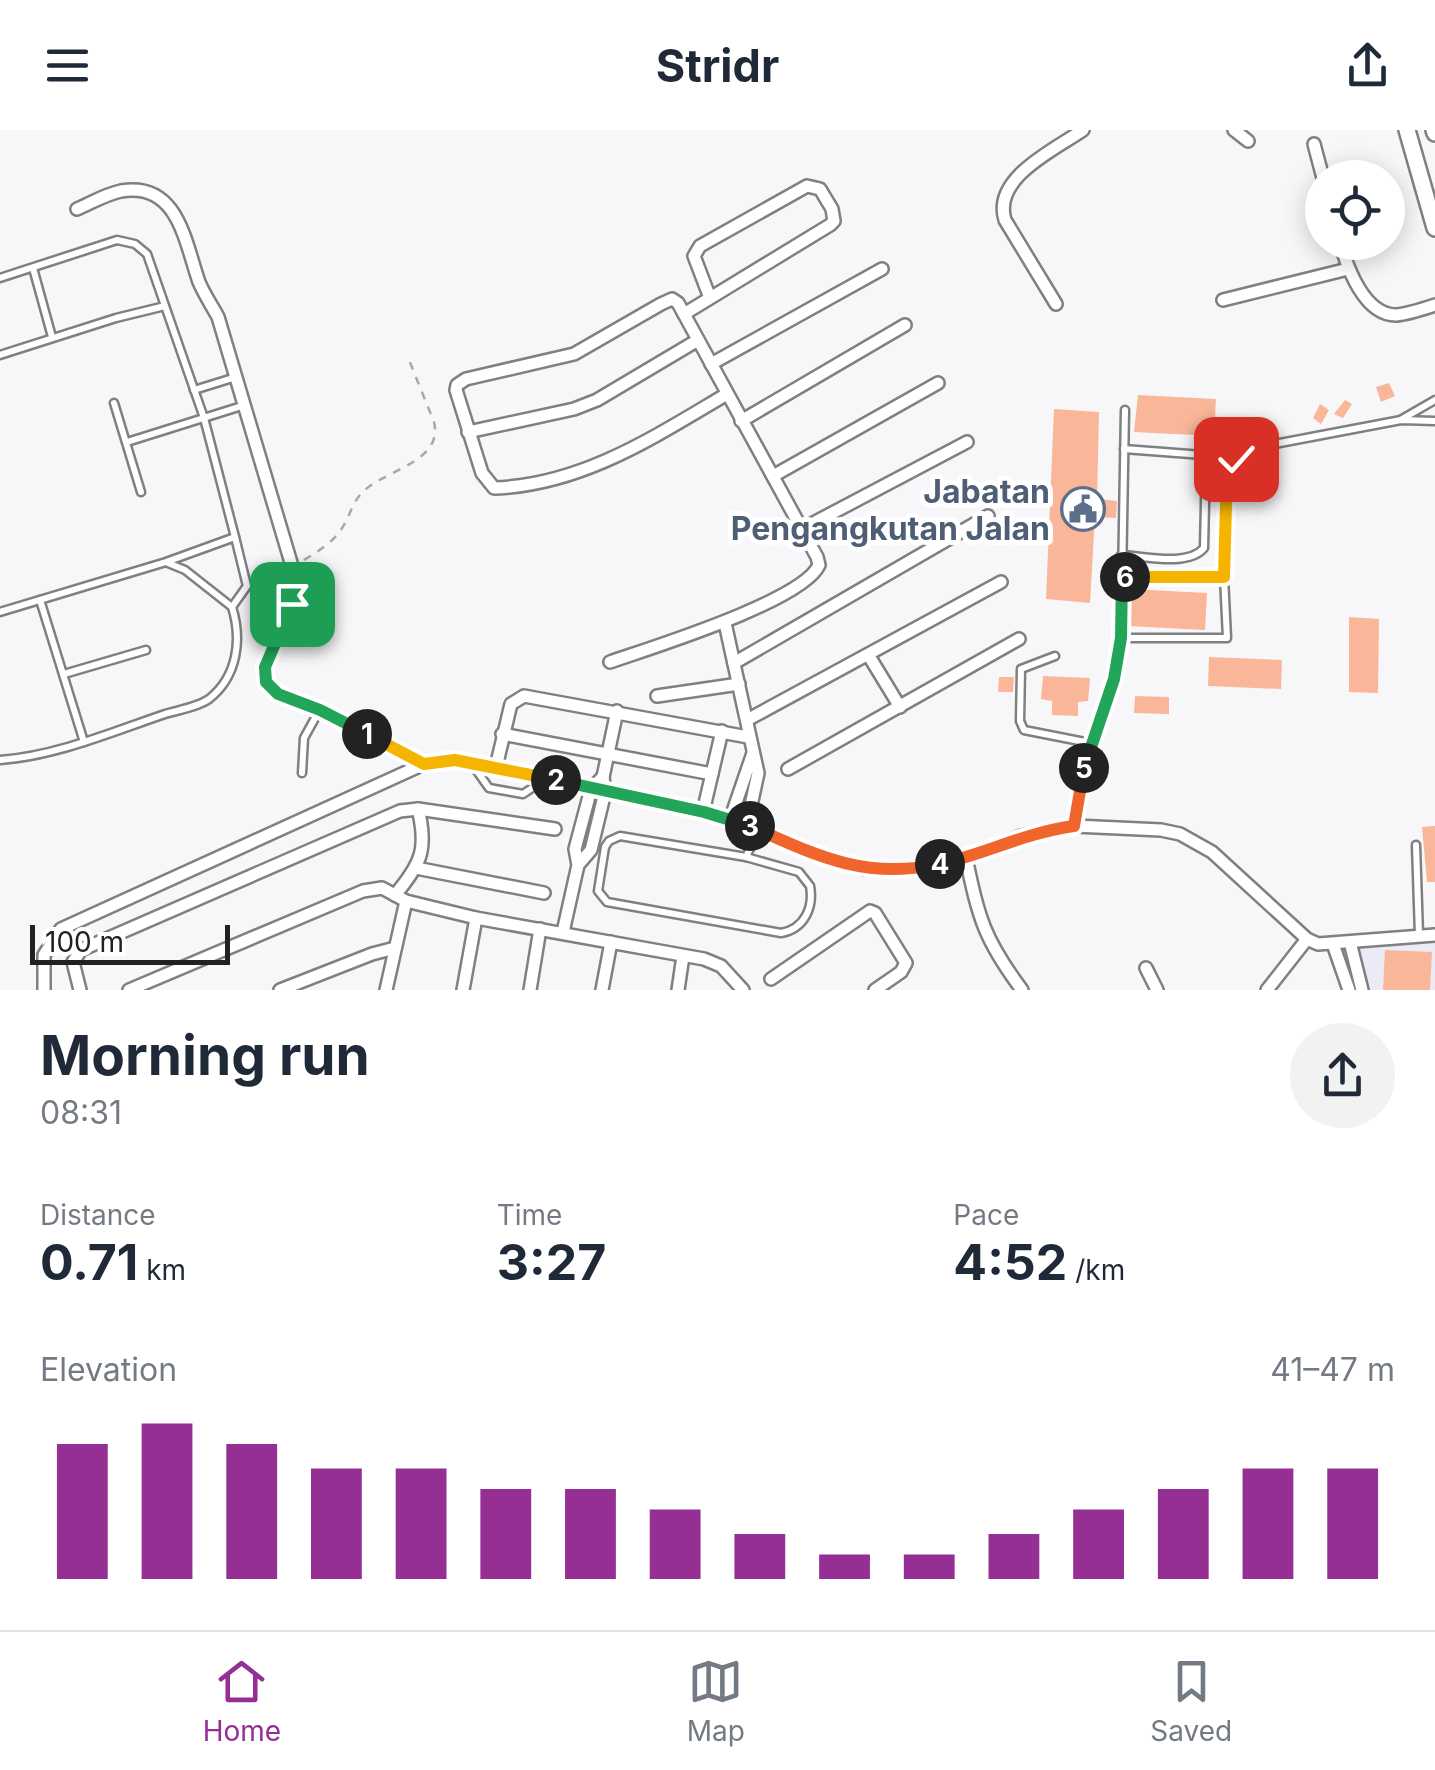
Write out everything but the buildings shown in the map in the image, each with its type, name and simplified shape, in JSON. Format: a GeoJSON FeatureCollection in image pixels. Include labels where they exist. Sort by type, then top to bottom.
{"type":"FeatureCollection","features":[{"type":"Feature","properties":{"kind":"main road"},"geometry":{"type":"LineString","coordinates":[[1407,130],[1435,228]]}},
{"type":"Feature","properties":{"kind":"street"},"geometry":{"type":"LineString","coordinates":[[1056,304],[1005,220],[1002,208],[1008,188],[1018,177],[1083,130]]}},
{"type":"Feature","properties":{"kind":"street"},"geometry":{"type":"LineString","coordinates":[[1234,130],[1248,141]]}},
{"type":"Feature","properties":{"kind":"street"},"geometry":{"type":"LineString","coordinates":[[1314,144],[1318,160]]}},
{"type":"Feature","properties":{"kind":"street"},"geometry":{"type":"LineString","coordinates":[[684,314],[830,225],[834,220],[832,209],[820,190],[807,186],[700,246],[695,263],[710,298]]}},
{"type":"Feature","properties":{"kind":"street"},"geometry":{"type":"LineString","coordinates":[[77,209],[118,192],[148,191],[163,199],[186,236],[247,405],[292,566],[292,604],[264,675],[278,694],[320,710],[424,764]]}},
{"type":"Feature","properties":{"kind":"street"},"geometry":{"type":"LineString","coordinates":[[1345,260],[1374,306],[1385,313],[1398,315],[1435,306]]}},
{"type":"Feature","properties":{"kind":"street"},"geometry":{"type":"LineString","coordinates":[[711,364],[882,269]]}},
{"type":"Feature","properties":{"kind":"street"},"geometry":{"type":"LineString","coordinates":[[1223,300],[1348,269]]}},
{"type":"Feature","properties":{"kind":"street"},"geometry":{"type":"LineString","coordinates":[[610,662],[725,623],[814,575],[818,565],[802,529],[684,314],[672,299],[574,354],[460,382],[456,390],[485,480],[490,486],[502,488],[596,466],[626,454],[727,394]]}},
{"type":"Feature","properties":{"kind":"street"},"geometry":{"type":"LineString","coordinates":[[741,421],[905,324]]}},
{"type":"Feature","properties":{"kind":"street"},"geometry":{"type":"LineString","coordinates":[[468,432],[574,409],[597,400],[698,340]]}},
{"type":"Feature","properties":{"kind":"street"},"geometry":{"type":"LineString","coordinates":[[773,476],[938,383]]}},
{"type":"Feature","properties":{"kind":"street"},"geometry":{"type":"LineString","coordinates":[[802,529],[968,442]]}},
{"type":"Feature","properties":{"kind":"street"},"geometry":{"type":"LineString","coordinates":[[734,662],[988,516]]}},
{"type":"Feature","properties":{"kind":"street"},"geometry":{"type":"LineString","coordinates":[[748,720],[1001,582]]}},
{"type":"Feature","properties":{"kind":"street"},"geometry":{"type":"LineString","coordinates":[[725,623],[758,772],[753,827]]}},
{"type":"Feature","properties":{"kind":"street"},"geometry":{"type":"LineString","coordinates":[[788,769],[1020,639]]}},
{"type":"Feature","properties":{"kind":"street"},"geometry":{"type":"LineString","coordinates":[[869,656],[900,707]]}},
{"type":"Feature","properties":{"kind":"street"},"geometry":{"type":"LineString","coordinates":[[657,696],[739,684]]}},
{"type":"Feature","properties":{"kind":"street"},"geometry":{"type":"LineString","coordinates":[[496,767],[511,704],[524,696],[748,736]]}},
{"type":"Feature","properties":{"kind":"street"},"geometry":{"type":"LineString","coordinates":[[578,865],[591,850],[618,711]]}},
{"type":"Feature","properties":{"kind":"street"},"geometry":{"type":"LineString","coordinates":[[704,812],[722,731]]}},
{"type":"Feature","properties":{"kind":"street"},"geometry":{"type":"LineString","coordinates":[[502,734],[712,774]]}},
{"type":"Feature","properties":{"kind":"street"},"geometry":{"type":"LineString","coordinates":[[730,820],[753,754]]}},
{"type":"Feature","properties":{"kind":"street"},"geometry":{"type":"LineString","coordinates":[[44,990],[44,954],[61,930],[424,764],[455,760],[704,812],[753,827],[832,861],[865,869],[921,868],[966,858],[1021,836],[1074,826],[1162,830],[1193,840],[1212,852],[1307,939],[1318,944],[1435,935]]}},
{"type":"Feature","properties":{"kind":"street"},"geometry":{"type":"LineString","coordinates":[[564,932],[578,865],[574,848],[590,789],[603,776]]}},
{"type":"Feature","properties":{"kind":"street"},"geometry":{"type":"LineString","coordinates":[[80,990],[73,962],[81,950],[382,818],[418,809],[555,829]]}},
{"type":"Feature","properties":{"kind":"street"},"geometry":{"type":"LineString","coordinates":[[386,990],[400,898],[416,868],[423,839],[418,809]]}},
{"type":"Feature","properties":{"kind":"street"},"geometry":{"type":"LineString","coordinates":[[966,858],[979,918],[990,944],[1022,990]]}},
{"type":"Feature","properties":{"kind":"street"},"geometry":{"type":"LineString","coordinates":[[416,868],[544,893]]}},
{"type":"Feature","properties":{"kind":"street"},"geometry":{"type":"LineString","coordinates":[[129,990],[362,891],[382,888],[400,898],[476,918],[564,932],[721,966],[743,990]]}},
{"type":"Feature","properties":{"kind":"street"},"geometry":{"type":"LineString","coordinates":[[771,980],[870,911],[906,963],[902,972],[875,990]]}},
{"type":"Feature","properties":{"kind":"street"},"geometry":{"type":"LineString","coordinates":[[463,990],[476,918]]}},
{"type":"Feature","properties":{"kind":"street"},"geometry":{"type":"LineString","coordinates":[[530,990],[540,929]]}},
{"type":"Feature","properties":{"kind":"street"},"geometry":{"type":"LineString","coordinates":[[1266,990],[1307,939]]}},
{"type":"Feature","properties":{"kind":"street"},"geometry":{"type":"LineString","coordinates":[[602,990],[610,942]]}},
{"type":"Feature","properties":{"kind":"street"},"geometry":{"type":"LineString","coordinates":[[1350,942],[1362,990]]}},
{"type":"Feature","properties":{"kind":"street"},"geometry":{"type":"LineString","coordinates":[[1334,944],[1348,990]]}},
{"type":"Feature","properties":{"kind":"street"},"geometry":{"type":"LineString","coordinates":[[280,990],[395,948]]}},
{"type":"Feature","properties":{"kind":"street"},"geometry":{"type":"LineString","coordinates":[[678,990],[683,956]]}},
{"type":"Feature","properties":{"kind":"street"},"geometry":{"type":"LineString","coordinates":[[1146,968],[1157,990]]}},
{"type":"Feature","properties":{"kind":"lane"},"geometry":{"type":"LineString","coordinates":[[0,278],[117,240],[136,244],[147,254],[204,418],[235,537],[246,586],[232,607]]}},
{"type":"Feature","properties":{"kind":"lane"},"geometry":{"type":"LineString","coordinates":[[33,268],[52,337]]}},
{"type":"Feature","properties":{"kind":"lane"},"geometry":{"type":"LineString","coordinates":[[0,355],[165,306]]}},
{"type":"Feature","properties":{"kind":"lane"},"geometry":{"type":"LineString","coordinates":[[194,390],[238,377]]}},
{"type":"Feature","properties":{"kind":"lane"},"geometry":{"type":"LineString","coordinates":[[1401,420],[1435,400]]}},
{"type":"Feature","properties":{"kind":"lane"},"geometry":{"type":"LineString","coordinates":[[114,403],[141,492]]}},
{"type":"Feature","properties":{"kind":"lane"},"geometry":{"type":"LineString","coordinates":[[127,442],[247,405]]}},
{"type":"Feature","properties":{"kind":"lane"},"geometry":{"type":"LineString","coordinates":[[1074,826],[1090,743],[1114,679],[1121,638],[1125,410]]}},
{"type":"Feature","properties":{"kind":"lane"},"geometry":{"type":"LineString","coordinates":[[1121,638],[1226,638],[1227,469],[1248,450],[1401,420],[1435,421]]}},
{"type":"Feature","properties":{"kind":"lane"},"geometry":{"type":"LineString","coordinates":[[1122,554],[1188,558],[1201,553],[1206,458],[1124,449]]}},
{"type":"Feature","properties":{"kind":"lane"},"geometry":{"type":"LineString","coordinates":[[0,612],[235,537]]}},
{"type":"Feature","properties":{"kind":"lane"},"geometry":{"type":"LineString","coordinates":[[0,760],[84,742],[207,700],[225,680],[238,649],[238,627],[232,607],[184,570],[166,562]]}},
{"type":"Feature","properties":{"kind":"lane"},"geometry":{"type":"LineString","coordinates":[[1122,577],[1224,577]]}},
{"type":"Feature","properties":{"kind":"lane"},"geometry":{"type":"LineString","coordinates":[[40,600],[84,742]]}},
{"type":"Feature","properties":{"kind":"lane"},"geometry":{"type":"LineString","coordinates":[[64,674],[146,650]]}},
{"type":"Feature","properties":{"kind":"lane"},"geometry":{"type":"LineString","coordinates":[[1055,656],[1021,670],[1020,721],[1024,730],[1090,743]]}},
{"type":"Feature","properties":{"kind":"lane"},"geometry":{"type":"LineString","coordinates":[[302,773],[304,738],[320,710]]}},
{"type":"Feature","properties":{"kind":"lane"},"geometry":{"type":"LineString","coordinates":[[471,763],[489,788],[522,794],[548,777]]}},
{"type":"Feature","properties":{"kind":"lane"},"geometry":{"type":"LineString","coordinates":[[746,857],[753,827]]}},
{"type":"Feature","properties":{"kind":"lane"},"geometry":{"type":"LineString","coordinates":[[620,836],[746,857],[799,872],[806,878],[812,897],[810,910],[796,928],[781,933],[608,902],[598,891],[605,847],[620,836]]}},
{"type":"Feature","properties":{"kind":"lane"},"geometry":{"type":"LineString","coordinates":[[1416,846],[1419,936]]}},
{"type":"Feature","properties":{"kind":"path"},"geometry":{"type":"LineString","coordinates":[[292,566],[336,538],[361,493],[423,456],[433,443],[434,422],[406,355]]}},
{"type":"Feature","properties":{"kind":"shaded area"},"geometry":{"type":"Polygon","coordinates":[[[1435,935],[1435,990],[1356,990],[1344,948],[1361,941],[1435,935]]]}},
{"type":"Feature","properties":{"kind":"place","name":"Jabatan Pengangkutan Jalan"},"geometry":{"type":"Point","coordinates":[1083,509]}},
{"type":"Feature","properties":{"kind":"route"},"geometry":{"type":"LineString","coordinates":[[292,604],[265,667],[270,688],[424,764],[455,760],[548,777],[747,824],[832,861],[865,869],[921,868],[966,858],[1021,836],[1074,826],[1090,743],[1114,679],[1121,638],[1122,577],[1224,577],[1227,469],[1236,459]]}}]}
